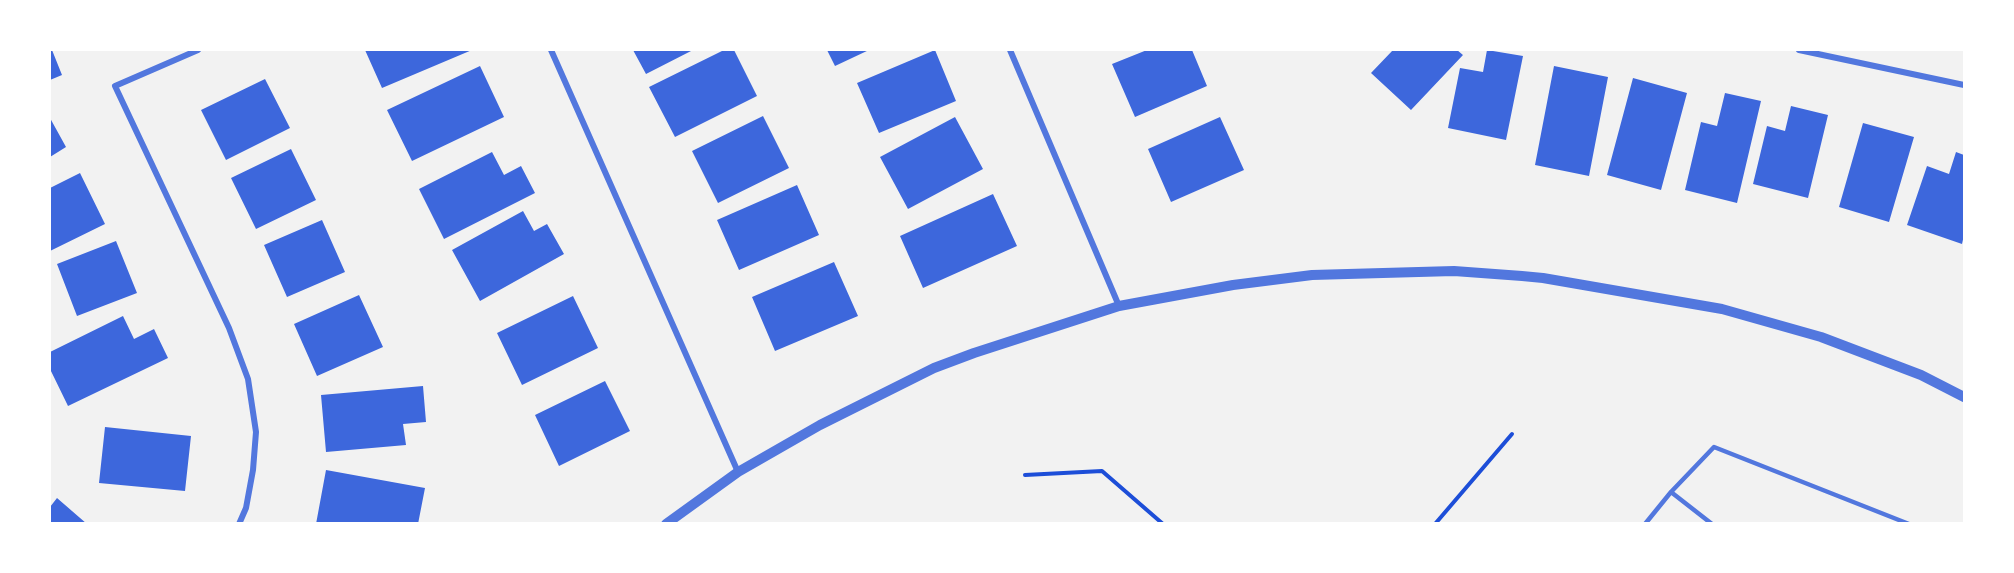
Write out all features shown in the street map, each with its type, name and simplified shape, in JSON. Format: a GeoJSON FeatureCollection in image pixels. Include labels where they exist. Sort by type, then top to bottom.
{"type":"FeatureCollection","features":[{"type":"Feature","properties":{"kind":"street"},"geometry":{"type":"LineString","coordinates":[[198,50],[116,86],[229,328],[248,379],[256,432],[253,470],[246,508],[239,524]]}},
{"type":"Feature","properties":{"kind":"street"},"geometry":{"type":"LineString","coordinates":[[551,50],[738,472]]}},
{"type":"Feature","properties":{"kind":"street"},"geometry":{"type":"LineString","coordinates":[[1010,50],[1119,306]]}},
{"type":"Feature","properties":{"kind":"street"},"geometry":{"type":"LineString","coordinates":[[1799,50],[1965,85]]}},
{"type":"Feature","properties":{"kind":"street"},"geometry":{"type":"LineString","coordinates":[[666,524],[738,472],[820,425],[934,368],[1119,306],[1233,285],[1312,275],[1454,272],[1522,276],[1722,309],[1821,337],[1921,375],[1965,397]]}},
{"type":"Feature","properties":{"kind":"lane"},"geometry":{"type":"LineString","coordinates":[[1645,524],[1713,447],[1909,524]]}},
{"type":"Feature","properties":{"kind":"lane"},"geometry":{"type":"LineString","coordinates":[[1671,492],[1712,524]]}},
{"type":"Feature","properties":{"kind":"path"},"geometry":{"type":"LineString","coordinates":[[1435,524],[1512,434]]}},
{"type":"Feature","properties":{"kind":"path"},"geometry":{"type":"LineString","coordinates":[[1025,475],[1102,471],[1163,524]]}},
{"type":"Feature","properties":{"kind":"building"},"geometry":{"type":"Polygon","coordinates":[[[50,50],[52,50],[62,75],[50,80],[50,50]]]}},
{"type":"Feature","properties":{"kind":"building"},"geometry":{"type":"Polygon","coordinates":[[[365,50],[472,50],[382,88],[365,50]]]}},
{"type":"Feature","properties":{"kind":"building"},"geometry":{"type":"Polygon","coordinates":[[[633,50],[693,50],[646,74],[633,50]]]}},
{"type":"Feature","properties":{"kind":"building"},"geometry":{"type":"Polygon","coordinates":[[[724,50],[734,50],[757,96],[675,137],[649,87],[724,50]]]}},
{"type":"Feature","properties":{"kind":"building"},"geometry":{"type":"Polygon","coordinates":[[[827,50],[869,50],[835,66],[827,50]]]}},
{"type":"Feature","properties":{"kind":"building"},"geometry":{"type":"Polygon","coordinates":[[[935,50],[956,101],[879,133],[857,83],[935,50]]]}},
{"type":"Feature","properties":{"kind":"building"},"geometry":{"type":"Polygon","coordinates":[[[1147,50],[1192,50],[1207,86],[1135,117],[1112,64],[1147,50]]]}},
{"type":"Feature","properties":{"kind":"building"},"geometry":{"type":"Polygon","coordinates":[[[1393,50],[1457,50],[1463,55],[1411,110],[1371,73],[1393,50]]]}},
{"type":"Feature","properties":{"kind":"building"},"geometry":{"type":"Polygon","coordinates":[[[1487,50],[1523,56],[1506,140],[1448,128],[1460,68],[1483,72],[1487,50]]]}},
{"type":"Feature","properties":{"kind":"building"},"geometry":{"type":"Polygon","coordinates":[[[480,66],[504,117],[412,161],[387,110],[480,66]]]}},
{"type":"Feature","properties":{"kind":"building"},"geometry":{"type":"Polygon","coordinates":[[[1554,66],[1608,77],[1589,176],[1535,165],[1554,66]]]}},
{"type":"Feature","properties":{"kind":"building"},"geometry":{"type":"Polygon","coordinates":[[[1633,78],[1687,93],[1661,190],[1607,175],[1633,78]]]}},
{"type":"Feature","properties":{"kind":"building"},"geometry":{"type":"Polygon","coordinates":[[[265,79],[290,128],[226,160],[201,110],[265,79]]]}},
{"type":"Feature","properties":{"kind":"building"},"geometry":{"type":"Polygon","coordinates":[[[1725,93],[1761,101],[1737,203],[1685,190],[1701,122],[1717,126],[1725,93]]]}},
{"type":"Feature","properties":{"kind":"building"},"geometry":{"type":"Polygon","coordinates":[[[1791,106],[1828,115],[1808,198],[1753,184],[1767,126],[1785,131],[1791,106]]]}},
{"type":"Feature","properties":{"kind":"building"},"geometry":{"type":"Polygon","coordinates":[[[763,116],[789,168],[718,203],[692,151],[763,116]]]}},
{"type":"Feature","properties":{"kind":"building"},"geometry":{"type":"Polygon","coordinates":[[[955,117],[983,169],[908,209],[880,157],[955,117]]]}},
{"type":"Feature","properties":{"kind":"building"},"geometry":{"type":"Polygon","coordinates":[[[1220,117],[1244,170],[1171,202],[1148,149],[1220,117]]]}},
{"type":"Feature","properties":{"kind":"building"},"geometry":{"type":"Polygon","coordinates":[[[50,118],[66,147],[50,157],[50,118]]]}},
{"type":"Feature","properties":{"kind":"building"},"geometry":{"type":"Polygon","coordinates":[[[1863,123],[1914,137],[1889,222],[1839,207],[1863,123]]]}},
{"type":"Feature","properties":{"kind":"building"},"geometry":{"type":"Polygon","coordinates":[[[291,149],[316,200],[256,229],[231,178],[291,149]]]}},
{"type":"Feature","properties":{"kind":"building"},"geometry":{"type":"Polygon","coordinates":[[[492,152],[504,175],[521,166],[535,193],[444,239],[419,189],[492,152]]]}},
{"type":"Feature","properties":{"kind":"building"},"geometry":{"type":"Polygon","coordinates":[[[1956,152],[1964,155],[1962,244],[1907,225],[1927,166],[1949,174],[1956,152]]]}},
{"type":"Feature","properties":{"kind":"building"},"geometry":{"type":"Polygon","coordinates":[[[80,173],[105,224],[50,251],[50,188],[80,173]]]}},
{"type":"Feature","properties":{"kind":"building"},"geometry":{"type":"Polygon","coordinates":[[[797,185],[819,235],[739,270],[717,220],[797,185]]]}},
{"type":"Feature","properties":{"kind":"building"},"geometry":{"type":"Polygon","coordinates":[[[993,194],[1017,246],[923,288],[900,236],[993,194]]]}},
{"type":"Feature","properties":{"kind":"building"},"geometry":{"type":"Polygon","coordinates":[[[523,211],[534,231],[547,224],[564,254],[480,301],[452,250],[523,211]]]}},
{"type":"Feature","properties":{"kind":"building"},"geometry":{"type":"Polygon","coordinates":[[[322,220],[345,272],[287,297],[264,245],[322,220]]]}},
{"type":"Feature","properties":{"kind":"building"},"geometry":{"type":"Polygon","coordinates":[[[116,241],[137,293],[77,316],[57,264],[116,241]]]}},
{"type":"Feature","properties":{"kind":"building"},"geometry":{"type":"Polygon","coordinates":[[[834,262],[858,316],[775,351],[752,297],[834,262]]]}},
{"type":"Feature","properties":{"kind":"building"},"geometry":{"type":"Polygon","coordinates":[[[359,295],[383,347],[317,376],[294,324],[359,295]]]}},
{"type":"Feature","properties":{"kind":"building"},"geometry":{"type":"Polygon","coordinates":[[[573,296],[598,348],[522,385],[497,333],[573,296]]]}},
{"type":"Feature","properties":{"kind":"building"},"geometry":{"type":"Polygon","coordinates":[[[123,316],[134,339],[154,329],[168,358],[68,406],[50,369],[50,352],[123,316]]]}},
{"type":"Feature","properties":{"kind":"building"},"geometry":{"type":"Polygon","coordinates":[[[605,381],[630,431],[559,466],[535,415],[605,381]]]}},
{"type":"Feature","properties":{"kind":"building"},"geometry":{"type":"Polygon","coordinates":[[[423,386],[426,422],[403,424],[406,445],[326,452],[321,395],[423,386]]]}},
{"type":"Feature","properties":{"kind":"building"},"geometry":{"type":"Polygon","coordinates":[[[105,427],[191,436],[185,491],[99,483],[105,427]]]}},
{"type":"Feature","properties":{"kind":"building"},"geometry":{"type":"Polygon","coordinates":[[[326,470],[425,488],[418,524],[316,524],[326,470]]]}},
{"type":"Feature","properties":{"kind":"building"},"geometry":{"type":"Polygon","coordinates":[[[57,498],[87,524],[50,524],[50,507],[57,498]]]}}]}
